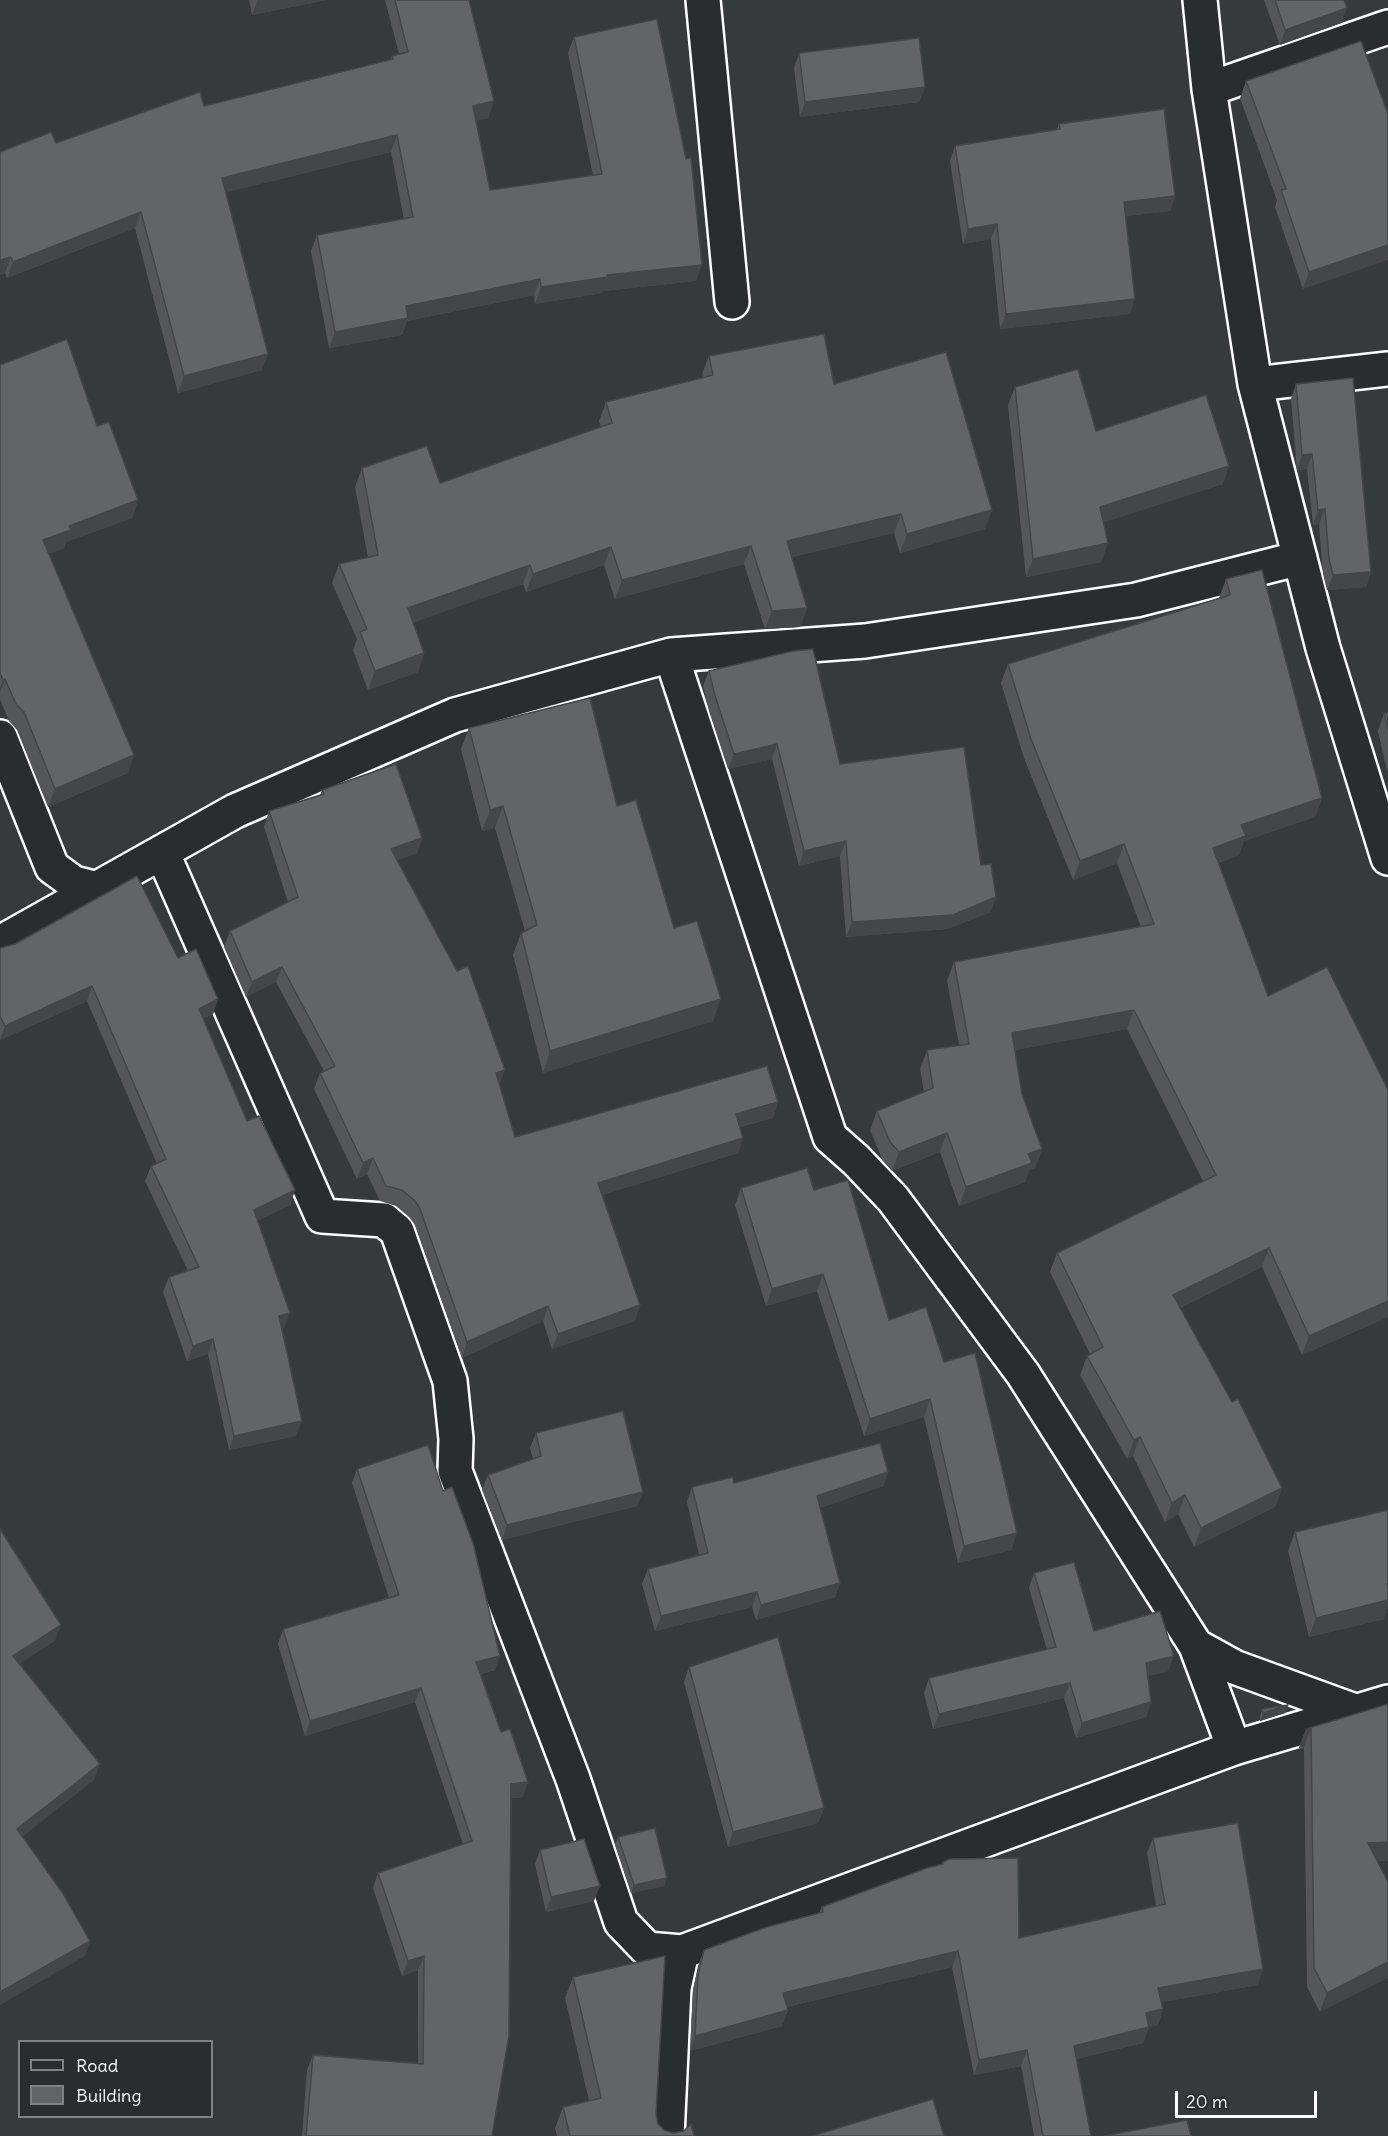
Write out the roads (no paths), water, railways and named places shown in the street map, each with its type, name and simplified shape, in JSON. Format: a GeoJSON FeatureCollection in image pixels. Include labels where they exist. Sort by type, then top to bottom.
{"type":"FeatureCollection","features":[{"type":"Feature","properties":{"kind":"street"},"geometry":{"type":"LineString","coordinates":[[703,0],[732,302]]}},
{"type":"Feature","properties":{"kind":"street"},"geometry":{"type":"LineString","coordinates":[[1200,0],[1209,89],[1255,384],[1323,648],[1388,858]]}},
{"type":"Feature","properties":{"kind":"street"},"geometry":{"type":"LineString","coordinates":[[1209,89],[1388,27]]}},
{"type":"Feature","properties":{"kind":"street"},"geometry":{"type":"LineString","coordinates":[[1255,384],[1388,369]]}},
{"type":"Feature","properties":{"kind":"street"},"geometry":{"type":"LineString","coordinates":[[0,944],[235,811],[455,715],[671,655],[865,641],[1137,600],[1300,558]]}},
{"type":"Feature","properties":{"kind":"street"},"geometry":{"type":"LineString","coordinates":[[671,655],[830,1137],[856,1160],[893,1199],[1023,1374],[1196,1646],[1234,1748]]}},
{"type":"Feature","properties":{"kind":"street"},"geometry":{"type":"LineString","coordinates":[[0,736],[52,867],[74,883],[97,889]]}},
{"type":"Feature","properties":{"kind":"street"},"geometry":{"type":"LineString","coordinates":[[162,852],[322,1216],[384,1220],[397,1231],[450,1381],[456,1439],[455,1471],[573,1779],[621,1922],[647,1949],[682,1952],[1234,1748],[1388,1702]]}},
{"type":"Feature","properties":{"kind":"street"},"geometry":{"type":"LineString","coordinates":[[1196,1646],[1234,1667],[1355,1712]]}},
{"type":"Feature","properties":{"kind":"street"},"geometry":{"type":"LineString","coordinates":[[667,2136],[674,1988],[682,1952]]}}]}
